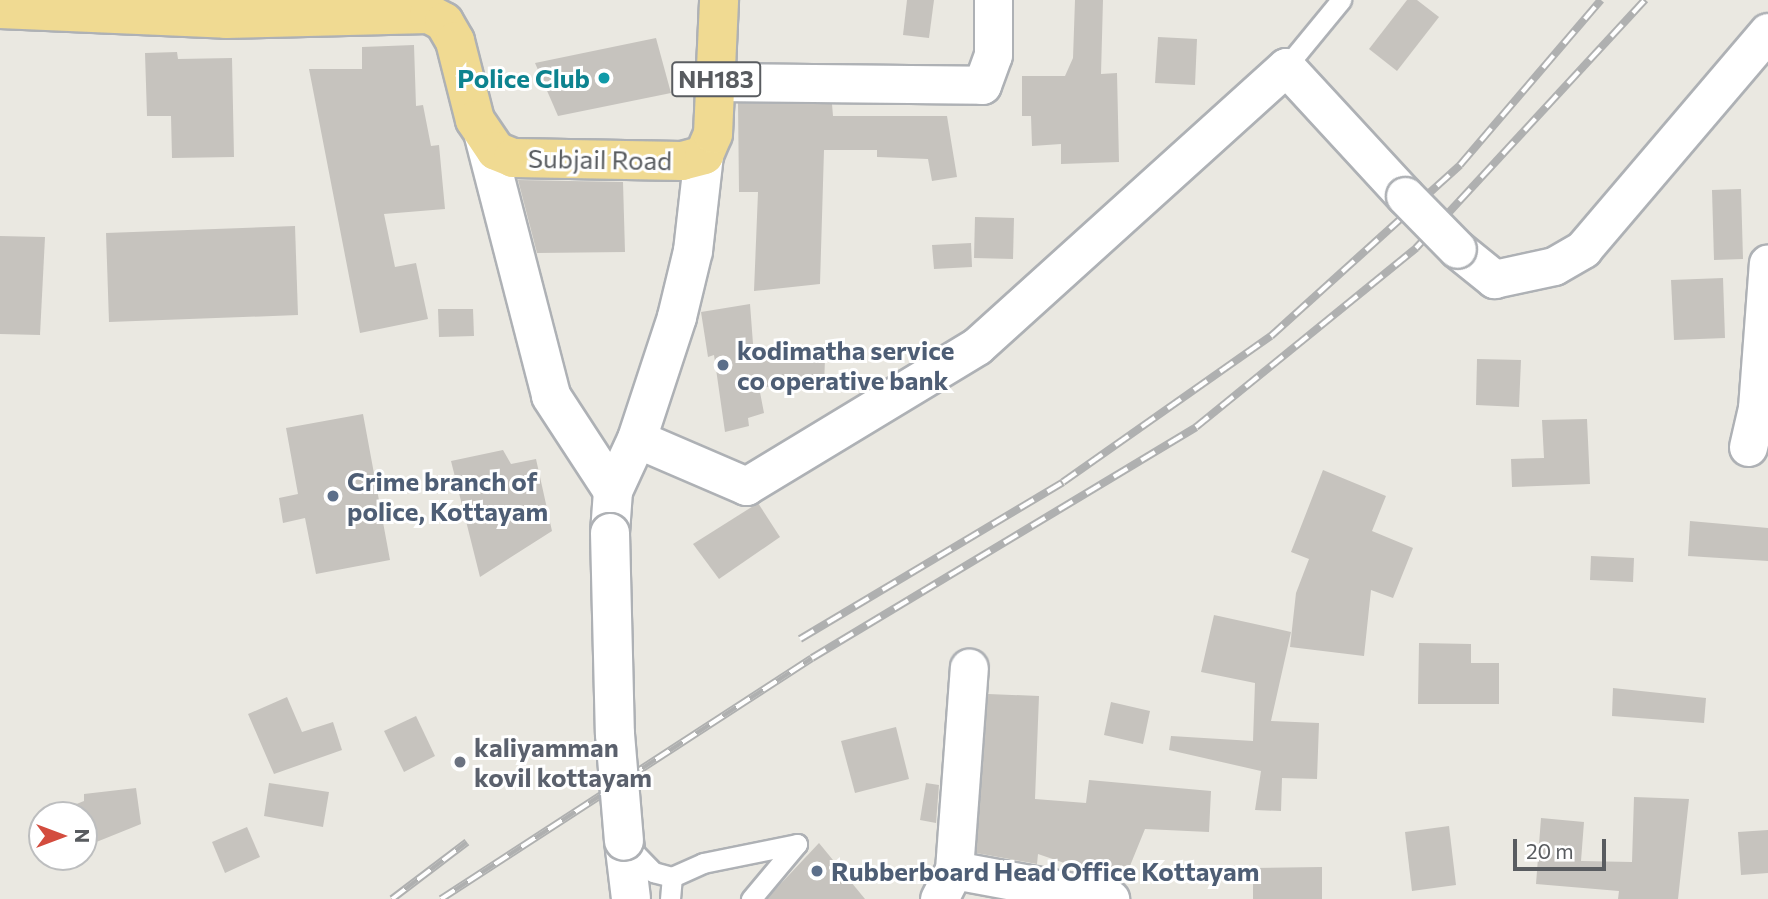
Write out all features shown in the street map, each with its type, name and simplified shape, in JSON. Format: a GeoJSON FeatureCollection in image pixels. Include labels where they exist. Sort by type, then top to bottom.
{"type":"FeatureCollection","features":[{"type":"Feature","properties":{"kind":"highway","name":"NH183"},"geometry":{"type":"LineString","coordinates":[[704,155],[713,134],[719,0]]}},
{"type":"Feature","properties":{"kind":"highway"},"geometry":{"type":"LineString","coordinates":[[0,9],[226,19],[409,6],[443,22],[455,41],[484,136]]}},
{"type":"Feature","properties":{"kind":"highway","name":"Subjail Road"},"geometry":{"type":"LineString","coordinates":[[484,136],[513,158],[682,161],[704,155]]}},
{"type":"Feature","properties":{"kind":"main road"},"geometry":{"type":"LineString","coordinates":[[484,136],[551,396],[613,491]]}},
{"type":"Feature","properties":{"kind":"main road"},"geometry":{"type":"LineString","coordinates":[[631,899],[615,734],[610,533],[613,491],[637,439],[692,251],[704,155]]}},
{"type":"Feature","properties":{"kind":"street"},"geometry":{"type":"LineString","coordinates":[[716,82],[982,85],[993,55],[993,0]]}},
{"type":"Feature","properties":{"kind":"street"},"geometry":{"type":"LineString","coordinates":[[637,439],[746,486],[977,346],[1286,67],[1457,249],[1494,279],[1554,266],[1583,249],[1768,32]]}},
{"type":"Feature","properties":{"kind":"street"},"geometry":{"type":"LineString","coordinates":[[1748,447],[1757,408],[1768,263]]}},
{"type":"Feature","properties":{"kind":"street"},"geometry":{"type":"LineString","coordinates":[[969,668],[947,885],[1110,899]]}},
{"type":"Feature","properties":{"kind":"lane"},"geometry":{"type":"LineString","coordinates":[[1286,67],[1341,0]]}},
{"type":"Feature","properties":{"kind":"lane"},"geometry":{"type":"LineString","coordinates":[[624,841],[653,872],[672,877],[715,860],[797,844],[751,899]]}},
{"type":"Feature","properties":{"kind":"lane"},"geometry":{"type":"LineString","coordinates":[[670,899],[672,877]]}},
{"type":"Feature","properties":{"kind":"building"},"geometry":{"type":"Polygon","coordinates":[[[907,0],[934,0],[929,38],[903,35],[907,0]]]}},
{"type":"Feature","properties":{"kind":"building"},"geometry":{"type":"Polygon","coordinates":[[[1075,0],[1103,0],[1101,74],[1117,73],[1119,162],[1061,164],[1061,144],[1032,146],[1031,116],[1022,116],[1022,76],[1065,76],[1073,58],[1075,0]]]}},
{"type":"Feature","properties":{"kind":"building"},"geometry":{"type":"Polygon","coordinates":[[[1407,0],[1417,0],[1439,17],[1397,71],[1369,49],[1407,0]]]}},
{"type":"Feature","properties":{"kind":"building"},"geometry":{"type":"Polygon","coordinates":[[[1158,37],[1197,39],[1195,85],[1155,83],[1158,37]]]}},
{"type":"Feature","properties":{"kind":"building","name":"Police Club"},"geometry":{"type":"Polygon","coordinates":[[[656,38],[671,93],[558,116],[535,63],[656,38]]]}},
{"type":"Feature","properties":{"kind":"building"},"geometry":{"type":"Polygon","coordinates":[[[414,45],[416,106],[423,105],[431,146],[439,145],[445,209],[384,214],[395,267],[416,263],[428,319],[360,333],[309,69],[362,69],[362,47],[414,45]]]}},
{"type":"Feature","properties":{"kind":"building"},"geometry":{"type":"Polygon","coordinates":[[[177,52],[178,59],[232,58],[234,157],[172,158],[171,116],[147,116],[145,53],[177,52]]]}},
{"type":"Feature","properties":{"kind":"building"},"geometry":{"type":"Polygon","coordinates":[[[738,103],[832,104],[833,116],[947,116],[957,177],[932,181],[928,159],[877,157],[877,150],[824,150],[820,284],[754,291],[758,192],[739,192],[738,103]]]}},
{"type":"Feature","properties":{"kind":"building"},"geometry":{"type":"Polygon","coordinates":[[[518,180],[623,182],[625,252],[537,253],[518,180]]]}},
{"type":"Feature","properties":{"kind":"building"},"geometry":{"type":"Polygon","coordinates":[[[1741,189],[1743,259],[1714,260],[1712,190],[1741,189]]]}},
{"type":"Feature","properties":{"kind":"building"},"geometry":{"type":"Polygon","coordinates":[[[975,217],[1014,218],[1013,259],[974,258],[975,217]]]}},
{"type":"Feature","properties":{"kind":"building"},"geometry":{"type":"Polygon","coordinates":[[[295,226],[298,315],[109,322],[106,233],[295,226]]]}},
{"type":"Feature","properties":{"kind":"building"},"geometry":{"type":"Polygon","coordinates":[[[0,236],[45,237],[40,335],[0,334],[0,236]]]}},
{"type":"Feature","properties":{"kind":"building"},"geometry":{"type":"Polygon","coordinates":[[[971,243],[972,267],[934,269],[932,245],[971,243]]]}},
{"type":"Feature","properties":{"kind":"building"},"geometry":{"type":"Polygon","coordinates":[[[1723,278],[1725,338],[1674,340],[1671,280],[1723,278]]]}},
{"type":"Feature","properties":{"kind":"building"},"geometry":{"type":"Polygon","coordinates":[[[750,304],[754,357],[825,358],[824,388],[759,387],[764,413],[748,418],[749,426],[725,432],[714,355],[708,357],[701,312],[750,304]]]}},
{"type":"Feature","properties":{"kind":"building"},"geometry":{"type":"Polygon","coordinates":[[[438,309],[473,309],[474,336],[439,337],[438,309]]]}},
{"type":"Feature","properties":{"kind":"building"},"geometry":{"type":"Polygon","coordinates":[[[1477,359],[1521,360],[1519,407],[1476,405],[1477,359]]]}},
{"type":"Feature","properties":{"kind":"building","name":"Crime branch of police, Kottayam"},"geometry":{"type":"Polygon","coordinates":[[[363,414],[390,560],[316,574],[305,518],[283,523],[279,498],[298,494],[286,428],[363,414]]]}},
{"type":"Feature","properties":{"kind":"building"},"geometry":{"type":"Polygon","coordinates":[[[1587,419],[1590,484],[1512,487],[1511,459],[1544,458],[1542,420],[1587,419]]]}},
{"type":"Feature","properties":{"kind":"building"},"geometry":{"type":"Polygon","coordinates":[[[503,450],[511,464],[536,459],[552,531],[480,577],[451,461],[503,450]]]}},
{"type":"Feature","properties":{"kind":"building"},"geometry":{"type":"Polygon","coordinates":[[[1323,470],[1386,496],[1372,531],[1413,548],[1393,598],[1371,590],[1364,656],[1290,647],[1296,593],[1309,559],[1291,552],[1323,470]]]}},
{"type":"Feature","properties":{"kind":"building"},"geometry":{"type":"Polygon","coordinates":[[[758,503],[780,537],[719,579],[693,544],[758,503]]]}},
{"type":"Feature","properties":{"kind":"building"},"geometry":{"type":"Polygon","coordinates":[[[1690,521],[1768,528],[1768,561],[1688,556],[1690,521]]]}},
{"type":"Feature","properties":{"kind":"building"},"geometry":{"type":"Polygon","coordinates":[[[1591,556],[1634,558],[1633,582],[1590,580],[1591,556]]]}},
{"type":"Feature","properties":{"kind":"building"},"geometry":{"type":"Polygon","coordinates":[[[1214,615],[1291,632],[1271,721],[1319,723],[1317,779],[1282,778],[1281,811],[1255,810],[1261,771],[1169,750],[1171,736],[1253,741],[1255,683],[1201,672],[1214,615]]]}},
{"type":"Feature","properties":{"kind":"building"},"geometry":{"type":"Polygon","coordinates":[[[1419,643],[1471,644],[1471,663],[1499,663],[1499,704],[1418,704],[1419,643]]]}},
{"type":"Feature","properties":{"kind":"building"},"geometry":{"type":"Polygon","coordinates":[[[1613,688],[1706,698],[1704,723],[1612,716],[1613,688]]]}},
{"type":"Feature","properties":{"kind":"building"},"geometry":{"type":"Polygon","coordinates":[[[988,694],[1039,696],[1035,799],[1086,803],[1089,780],[1211,791],[1209,832],[1145,829],[1123,883],[1038,854],[1037,864],[976,853],[988,694]]]}},
{"type":"Feature","properties":{"kind":"building"},"geometry":{"type":"Polygon","coordinates":[[[287,697],[302,732],[333,722],[342,750],[274,774],[248,714],[287,697]]]}},
{"type":"Feature","properties":{"kind":"building"},"geometry":{"type":"Polygon","coordinates":[[[1111,702],[1150,711],[1143,744],[1104,735],[1111,702]]]}},
{"type":"Feature","properties":{"kind":"building"},"geometry":{"type":"Polygon","coordinates":[[[416,716],[435,756],[404,772],[384,731],[416,716]]]}},
{"type":"Feature","properties":{"kind":"building"},"geometry":{"type":"Polygon","coordinates":[[[896,727],[909,779],[855,793],[841,741],[896,727]]]}},
{"type":"Feature","properties":{"kind":"building"},"geometry":{"type":"Polygon","coordinates":[[[269,783],[329,792],[323,827],[264,816],[269,783]]]}},
{"type":"Feature","properties":{"kind":"building"},"geometry":{"type":"Polygon","coordinates":[[[926,783],[939,785],[936,823],[920,820],[926,783]]]}},
{"type":"Feature","properties":{"kind":"building"},"geometry":{"type":"Polygon","coordinates":[[[136,788],[141,824],[98,841],[98,801],[84,801],[84,794],[136,788]]]}},
{"type":"Feature","properties":{"kind":"building"},"geometry":{"type":"Polygon","coordinates":[[[1634,797],[1689,799],[1678,899],[1618,899],[1619,891],[1536,884],[1541,818],[1584,822],[1581,861],[1632,862],[1634,797]]]}},
{"type":"Feature","properties":{"kind":"building"},"geometry":{"type":"Polygon","coordinates":[[[1449,826],[1456,885],[1412,891],[1405,832],[1449,826]]]}},
{"type":"Feature","properties":{"kind":"building"},"geometry":{"type":"Polygon","coordinates":[[[247,827],[260,857],[225,873],[212,842],[247,827]]]}},
{"type":"Feature","properties":{"kind":"building"},"geometry":{"type":"Polygon","coordinates":[[[1768,830],[1768,873],[1741,875],[1738,832],[1768,830]]]}},
{"type":"Feature","properties":{"kind":"building","name":"Rubberboard Head Office Kottayam"},"geometry":{"type":"Polygon","coordinates":[[[819,843],[865,899],[767,899],[772,893],[819,843]]]}},
{"type":"Feature","properties":{"kind":"building"},"geometry":{"type":"Polygon","coordinates":[[[1322,867],[1322,899],[1253,899],[1253,868],[1322,867]]]}},
{"type":"Feature","properties":{"kind":"railway"},"geometry":{"type":"LineString","coordinates":[[800,639],[1063,482],[1271,336],[1460,165],[1601,0]]}},
{"type":"Feature","properties":{"kind":"railway"},"geometry":{"type":"LineString","coordinates":[[441,899],[812,658],[1196,427],[1416,248],[1645,0]]}},
{"type":"Feature","properties":{"kind":"railway"},"geometry":{"type":"LineString","coordinates":[[392,899],[467,842]]}},
{"type":"Feature","properties":{"kind":"place","name":"Police Club"},"geometry":{"type":"Point","coordinates":[604,78]}},
{"type":"Feature","properties":{"kind":"place","name":"kodimatha service co operative bank"},"geometry":{"type":"Point","coordinates":[723,365]}},
{"type":"Feature","properties":{"kind":"place","name":"Crime branch of police, Kottayam"},"geometry":{"type":"Point","coordinates":[333,496]}},
{"type":"Feature","properties":{"kind":"place","name":"kaliyamman kovil kottayam"},"geometry":{"type":"Point","coordinates":[460,762]}},
{"type":"Feature","properties":{"kind":"place","name":"Rubberboard Head Office Kottayam"},"geometry":{"type":"Point","coordinates":[817,871]}}]}
